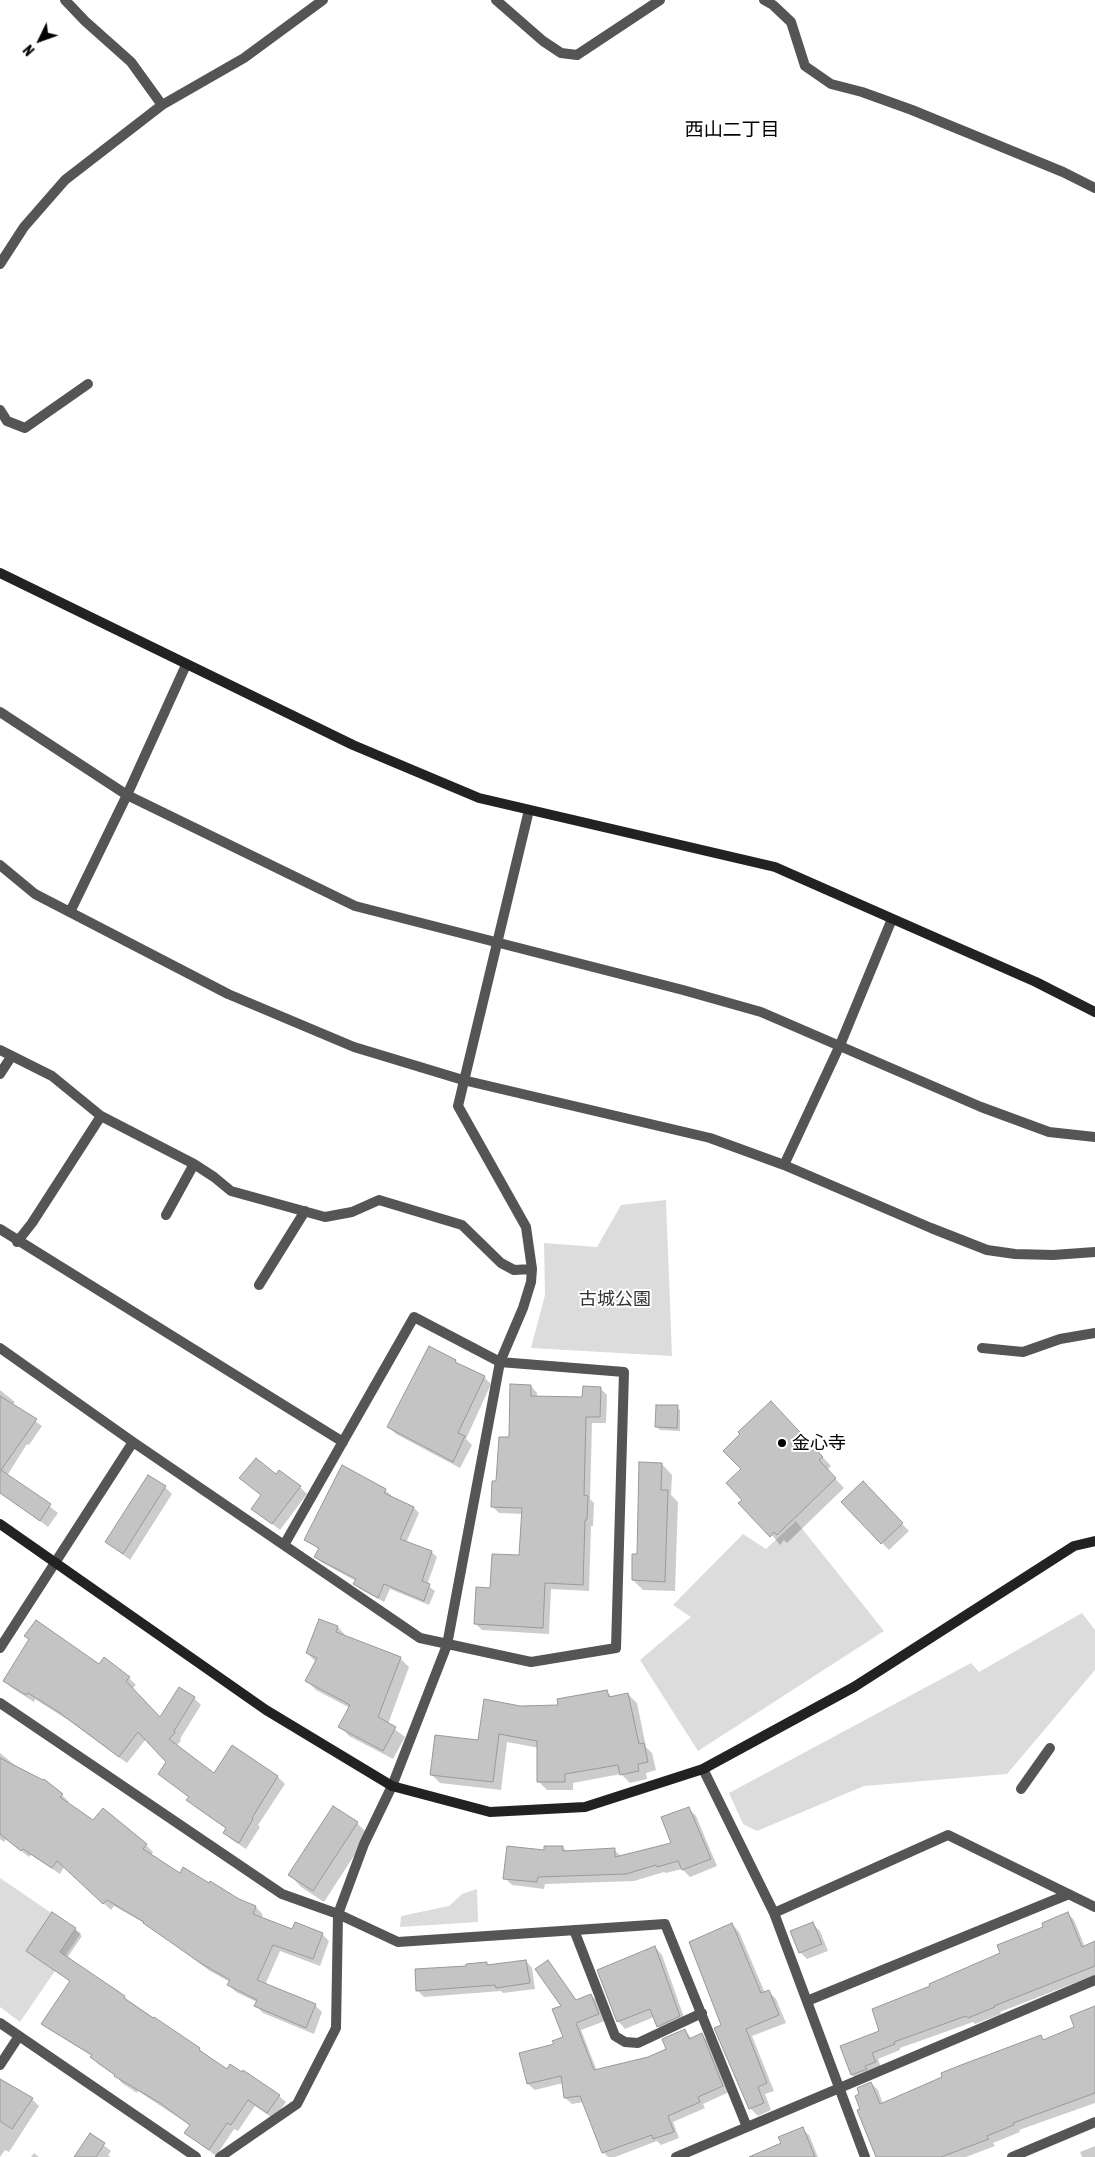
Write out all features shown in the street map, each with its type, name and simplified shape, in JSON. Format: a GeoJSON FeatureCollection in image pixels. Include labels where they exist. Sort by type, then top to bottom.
{"type":"FeatureCollection","features":[{"type":"Feature","properties":{"kind":"street"},"geometry":{"type":"LineString","coordinates":[[66,0],[85,21],[131,62],[162,105]]}},
{"type":"Feature","properties":{"kind":"street"},"geometry":{"type":"LineString","coordinates":[[0,264],[24,227],[65,180],[162,105],[244,58],[323,0]]}},
{"type":"Feature","properties":{"kind":"street"},"geometry":{"type":"LineString","coordinates":[[496,0],[561,53],[577,55],[660,0]]}},
{"type":"Feature","properties":{"kind":"street"},"geometry":{"type":"LineString","coordinates":[[764,0],[773,5],[791,22],[806,66],[831,84],[862,92],[912,110],[1063,172],[1095,188]]}},
{"type":"Feature","properties":{"kind":"street"},"geometry":{"type":"LineString","coordinates":[[0,410],[7,422],[25,428],[88,384]]}},
{"type":"Feature","properties":{"kind":"street"},"geometry":{"type":"LineString","coordinates":[[0,573],[353,745],[479,798],[775,867],[1036,982],[1095,1012]]}},
{"type":"Feature","properties":{"kind":"street"},"geometry":{"type":"LineString","coordinates":[[70,912],[127,795],[186,665]]}},
{"type":"Feature","properties":{"kind":"street"},"geometry":{"type":"LineString","coordinates":[[0,712],[127,795],[355,906],[761,1012],[981,1108],[1049,1132],[1095,1137]]}},
{"type":"Feature","properties":{"kind":"street"},"geometry":{"type":"LineString","coordinates":[[220,2157],[296,2104],[336,2028],[338,1914],[364,1844],[392,1786],[447,1645],[500,1362],[523,1308],[531,1282],[532,1269],[526,1227],[458,1106],[529,810]]}},
{"type":"Feature","properties":{"kind":"street"},"geometry":{"type":"LineString","coordinates":[[0,865],[34,894],[228,994],[354,1047],[463,1080],[710,1138],[784,1165],[930,1228],[987,1250],[1015,1254],[1053,1255],[1095,1252]]}},
{"type":"Feature","properties":{"kind":"street"},"geometry":{"type":"LineString","coordinates":[[784,1165],[840,1046],[892,919]]}},
{"type":"Feature","properties":{"kind":"street"},"geometry":{"type":"LineString","coordinates":[[0,1050],[52,1076],[101,1116],[194,1164],[231,1191],[325,1217],[352,1212],[379,1200],[462,1225],[501,1263],[514,1270],[532,1269]]}},
{"type":"Feature","properties":{"kind":"street"},"geometry":{"type":"LineString","coordinates":[[0,1074],[11,1057]]}},
{"type":"Feature","properties":{"kind":"street"},"geometry":{"type":"LineString","coordinates":[[17,1242],[101,1116]]}},
{"type":"Feature","properties":{"kind":"street"},"geometry":{"type":"LineString","coordinates":[[166,1215],[194,1164]]}},
{"type":"Feature","properties":{"kind":"street"},"geometry":{"type":"LineString","coordinates":[[259,1285],[305,1211]]}},
{"type":"Feature","properties":{"kind":"street"},"geometry":{"type":"LineString","coordinates":[[0,1229],[17,1242],[343,1442]]}},
{"type":"Feature","properties":{"kind":"street"},"geometry":{"type":"LineString","coordinates":[[0,1348],[133,1442],[420,1638],[531,1662],[616,1648],[624,1372],[500,1362],[414,1317],[284,1545]]}},
{"type":"Feature","properties":{"kind":"street"},"geometry":{"type":"LineString","coordinates":[[982,1348],[1024,1352],[1060,1340],[1095,1333]]}},
{"type":"Feature","properties":{"kind":"street"},"geometry":{"type":"LineString","coordinates":[[0,1648],[133,1442]]}},
{"type":"Feature","properties":{"kind":"street"},"geometry":{"type":"LineString","coordinates":[[0,1524],[266,1710],[392,1786],[490,1812],[585,1807],[703,1769],[854,1687],[1074,1546],[1095,1541]]}},
{"type":"Feature","properties":{"kind":"street"},"geometry":{"type":"LineString","coordinates":[[0,1703],[282,1894],[338,1914],[398,1942],[665,1924],[748,2127]]}},
{"type":"Feature","properties":{"kind":"street"},"geometry":{"type":"LineString","coordinates":[[1021,1789],[1050,1748]]}},
{"type":"Feature","properties":{"kind":"street"},"geometry":{"type":"LineString","coordinates":[[703,1769],[774,1913],[865,2157]]}},
{"type":"Feature","properties":{"kind":"street"},"geometry":{"type":"LineString","coordinates":[[774,1913],[948,1835],[1095,1907]]}},
{"type":"Feature","properties":{"kind":"street"},"geometry":{"type":"LineString","coordinates":[[807,2001],[1069,1894]]}},
{"type":"Feature","properties":{"kind":"street"},"geometry":{"type":"LineString","coordinates":[[574,1930],[615,2036],[625,2042],[638,2044],[702,2014]]}},
{"type":"Feature","properties":{"kind":"street"},"geometry":{"type":"LineString","coordinates":[[676,2157],[1095,1980]]}},
{"type":"Feature","properties":{"kind":"street"},"geometry":{"type":"LineString","coordinates":[[0,2023],[196,2157]]}},
{"type":"Feature","properties":{"kind":"street"},"geometry":{"type":"LineString","coordinates":[[0,2065],[20,2036]]}},
{"type":"Feature","properties":{"kind":"street"},"geometry":{"type":"LineString","coordinates":[[1012,2157],[1095,2122]]}},
{"type":"Feature","properties":{"kind":"green space","name":"古城公園"},"geometry":{"type":"Polygon","coordinates":[[[666,1200],[672,1356],[531,1348],[545,1295],[544,1243],[597,1247],[621,1205],[666,1200]]]}},
{"type":"Feature","properties":{"kind":"green space"},"geometry":{"type":"Polygon","coordinates":[[[796,1521],[884,1631],[698,1751],[640,1660],[691,1617],[673,1605],[743,1534],[766,1549],[796,1521]]]}},
{"type":"Feature","properties":{"kind":"green space"},"geometry":{"type":"Polygon","coordinates":[[[1082,1613],[1095,1630],[1095,1670],[1007,1774],[864,1786],[757,1831],[743,1824],[729,1793],[971,1663],[979,1672],[1082,1613]]]}},
{"type":"Feature","properties":{"kind":"green space"},"geometry":{"type":"Polygon","coordinates":[[[0,1878],[81,1933],[20,2022],[0,2007],[0,1878]]]}},
{"type":"Feature","properties":{"kind":"green space"},"geometry":{"type":"Polygon","coordinates":[[[477,1889],[478,1922],[400,1927],[401,1916],[449,1906],[462,1894],[477,1889]]]}},
{"type":"Feature","properties":{"kind":"building"},"geometry":{"type":"Polygon","coordinates":[[[429,1346],[456,1360],[455,1362],[485,1376],[458,1433],[465,1436],[453,1462],[387,1427],[429,1346]]]}},
{"type":"Feature","properties":{"kind":"building"},"geometry":{"type":"Polygon","coordinates":[[[510,1384],[531,1385],[531,1396],[582,1397],[583,1386],[601,1387],[600,1417],[586,1417],[584,1495],[588,1496],[587,1520],[585,1520],[583,1585],[545,1583],[543,1628],[474,1624],[476,1587],[490,1588],[492,1554],[519,1555],[522,1508],[491,1507],[492,1481],[496,1481],[499,1437],[509,1437],[510,1384]]]}},
{"type":"Feature","properties":{"kind":"building"},"geometry":{"type":"Polygon","coordinates":[[[0,1396],[37,1419],[1,1470],[51,1504],[40,1521],[0,1493],[0,1396]]]}},
{"type":"Feature","properties":{"kind":"building"},"geometry":{"type":"Polygon","coordinates":[[[771,1401],[823,1457],[819,1460],[836,1478],[777,1535],[774,1532],[770,1537],[738,1503],[742,1500],[726,1483],[741,1469],[723,1451],[740,1434],[738,1432],[771,1401]]]}},
{"type":"Feature","properties":{"kind":"building"},"geometry":{"type":"Polygon","coordinates":[[[656,1405],[678,1405],[677,1428],[655,1427],[656,1405]]]}},
{"type":"Feature","properties":{"kind":"building"},"geometry":{"type":"Polygon","coordinates":[[[256,1458],[276,1474],[279,1470],[301,1486],[272,1524],[251,1509],[261,1495],[239,1478],[256,1458]]]}},
{"type":"Feature","properties":{"kind":"building"},"geometry":{"type":"Polygon","coordinates":[[[639,1462],[662,1463],[661,1490],[668,1490],[665,1582],[632,1580],[632,1554],[637,1554],[639,1462]]]}},
{"type":"Feature","properties":{"kind":"building"},"geometry":{"type":"Polygon","coordinates":[[[342,1465],[386,1489],[384,1493],[414,1507],[400,1539],[432,1551],[422,1581],[430,1584],[424,1601],[384,1584],[378,1598],[353,1584],[356,1579],[314,1557],[319,1548],[304,1540],[342,1465]]]}},
{"type":"Feature","properties":{"kind":"building"},"geometry":{"type":"Polygon","coordinates":[[[148,1475],[166,1486],[123,1554],[105,1542],[148,1475]]]}},
{"type":"Feature","properties":{"kind":"building"},"geometry":{"type":"Polygon","coordinates":[[[863,1481],[903,1523],[881,1544],[841,1502],[863,1481]]]}},
{"type":"Feature","properties":{"kind":"building"},"geometry":{"type":"Polygon","coordinates":[[[319,1619],[338,1626],[336,1632],[401,1657],[378,1717],[396,1727],[383,1751],[338,1727],[350,1705],[305,1681],[317,1658],[306,1653],[319,1619]]]}},
{"type":"Feature","properties":{"kind":"building"},"geometry":{"type":"Polygon","coordinates":[[[36,1620],[99,1664],[104,1657],[130,1677],[126,1681],[160,1717],[179,1687],[195,1697],[174,1731],[175,1733],[169,1739],[214,1773],[232,1745],[278,1776],[239,1843],[223,1833],[226,1828],[186,1800],[189,1797],[158,1774],[166,1762],[138,1732],[119,1757],[60,1713],[28,1693],[26,1695],[3,1681],[29,1639],[24,1636],[36,1620]]]}},
{"type":"Feature","properties":{"kind":"building"},"geometry":{"type":"Polygon","coordinates":[[[607,1690],[609,1697],[628,1693],[639,1744],[644,1743],[648,1762],[638,1764],[639,1771],[620,1775],[618,1765],[565,1774],[565,1782],[537,1782],[537,1741],[499,1734],[493,1782],[430,1775],[435,1735],[478,1740],[484,1699],[520,1706],[558,1705],[557,1699],[607,1690]]]}},
{"type":"Feature","properties":{"kind":"building"},"geometry":{"type":"Polygon","coordinates":[[[0,1758],[44,1779],[63,1794],[60,1797],[93,1820],[103,1808],[147,1844],[143,1849],[180,1873],[183,1867],[209,1883],[210,1881],[239,1899],[256,1906],[253,1914],[292,1929],[295,1922],[323,1933],[313,1959],[273,1945],[257,1980],[316,2004],[306,2028],[254,2006],[257,2000],[227,1985],[230,1980],[202,1964],[144,1922],[107,1900],[103,1904],[57,1861],[52,1868],[23,1849],[21,1851],[0,1834],[0,1758]]]}},
{"type":"Feature","properties":{"kind":"building"},"geometry":{"type":"Polygon","coordinates":[[[333,1806],[358,1822],[313,1891],[288,1875],[333,1806]]]}},
{"type":"Feature","properties":{"kind":"building"},"geometry":{"type":"Polygon","coordinates":[[[689,1807],[711,1859],[682,1870],[678,1861],[626,1874],[538,1877],[537,1882],[503,1879],[507,1846],[544,1850],[544,1846],[563,1846],[563,1851],[615,1848],[615,1857],[671,1843],[661,1817],[689,1807]]]}},
{"type":"Feature","properties":{"kind":"building"},"geometry":{"type":"Polygon","coordinates":[[[52,1912],[76,1928],[60,1952],[125,1996],[124,1998],[153,2018],[200,2048],[199,2050],[227,2069],[230,2064],[242,2072],[243,2070],[280,2095],[267,2113],[248,2100],[231,2125],[227,2123],[209,2150],[184,2133],[190,2125],[160,2103],[114,2076],[90,2057],[92,2055],[41,2024],[70,1981],[26,1951],[52,1912]]]}},
{"type":"Feature","properties":{"kind":"building"},"geometry":{"type":"Polygon","coordinates":[[[1068,1912],[1082,1947],[1095,1941],[1095,1966],[968,2018],[966,2016],[894,2042],[895,2044],[872,2053],[876,2062],[865,2066],[867,2069],[851,2075],[840,2046],[879,2031],[872,2009],[930,1986],[929,1984],[1000,1953],[997,1945],[1043,1927],[1042,1923],[1068,1912]]]}},
{"type":"Feature","properties":{"kind":"building"},"geometry":{"type":"Polygon","coordinates":[[[813,1922],[822,1944],[799,1953],[790,1931],[813,1922]]]}},
{"type":"Feature","properties":{"kind":"building"},"geometry":{"type":"Polygon","coordinates":[[[732,1923],[761,1993],[769,1990],[779,2015],[746,2029],[767,2083],[758,2087],[764,2103],[749,2109],[714,2028],[721,2025],[689,1942],[732,1923]]]}},
{"type":"Feature","properties":{"kind":"building"},"geometry":{"type":"Polygon","coordinates":[[[655,1946],[680,2016],[657,2027],[650,2009],[617,2022],[597,1970],[655,1946]]]}},
{"type":"Feature","properties":{"kind":"building"},"geometry":{"type":"Polygon","coordinates":[[[526,1960],[530,1983],[496,1988],[495,1985],[416,1991],[415,1969],[466,1966],[466,1964],[487,1962],[487,1965],[526,1960]]]}},
{"type":"Feature","properties":{"kind":"building"},"geometry":{"type":"Polygon","coordinates":[[[548,1960],[576,2000],[591,1994],[599,2014],[576,2023],[594,2070],[648,2057],[666,2049],[662,2039],[685,2029],[689,2039],[702,2033],[723,2086],[698,2097],[700,2102],[668,2116],[674,2132],[653,2139],[652,2135],[602,2153],[580,2096],[564,2098],[561,2076],[527,2084],[519,2053],[554,2044],[552,2041],[563,2037],[552,2009],[561,2006],[535,1969],[548,1960]]]}},
{"type":"Feature","properties":{"kind":"building"},"geometry":{"type":"Polygon","coordinates":[[[1095,2006],[1095,2093],[1013,2123],[1014,2125],[987,2136],[989,2139],[941,2157],[876,2157],[857,2110],[860,2109],[855,2096],[859,2094],[857,2088],[871,2082],[880,2104],[942,2077],[941,2073],[961,2065],[1041,2035],[1043,2040],[1074,2027],[1070,2016],[1095,2006]]]}},
{"type":"Feature","properties":{"kind":"building"},"geometry":{"type":"Polygon","coordinates":[[[0,2079],[33,2098],[12,2129],[0,2121],[0,2079]]]}},
{"type":"Feature","properties":{"kind":"building"},"geometry":{"type":"Polygon","coordinates":[[[803,2127],[815,2157],[749,2157],[781,2143],[778,2137],[803,2127]]]}},
{"type":"Feature","properties":{"kind":"building"},"geometry":{"type":"Polygon","coordinates":[[[90,2133],[105,2143],[96,2157],[74,2157],[90,2133]]]}},
{"type":"Feature","properties":{"kind":"place","name":"金心寺"},"geometry":{"type":"Point","coordinates":[782,1443]}},
{"type":"Feature","properties":{"kind":"district","name":"西山二丁目"},"geometry":{"type":"Point","coordinates":[732,130]}}]}
